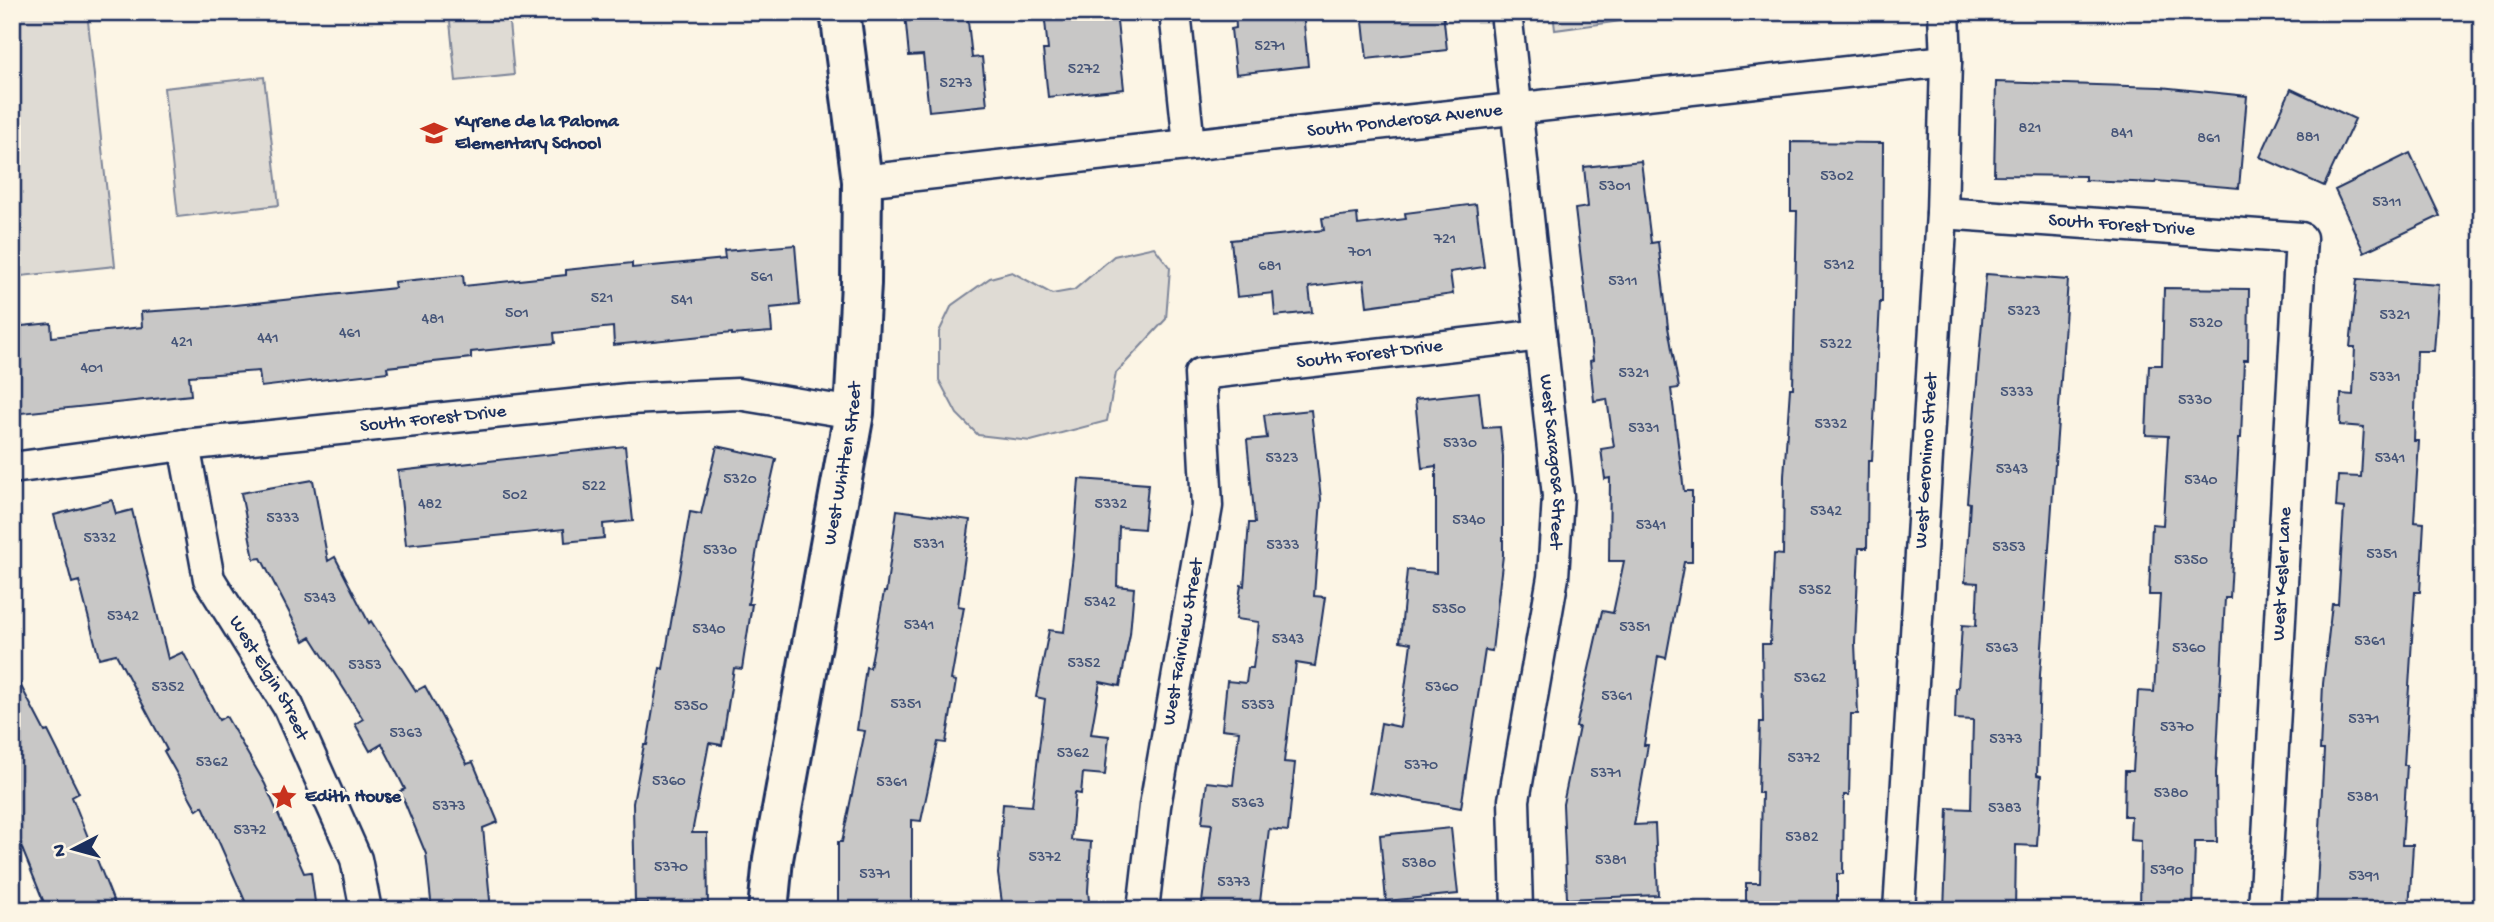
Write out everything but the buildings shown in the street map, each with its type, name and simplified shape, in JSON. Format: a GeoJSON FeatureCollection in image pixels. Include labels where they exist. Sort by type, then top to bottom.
{"type":"FeatureCollection","features":[{"type":"Feature","properties":{"kind":"street","name":"West Whitten Street"},"geometry":{"type":"LineString","coordinates":[[768,910],[774,859],[854,413],[861,283],[862,181],[840,12]]}},
{"type":"Feature","properties":{"kind":"street"},"geometry":{"type":"LineString","coordinates":[[1175,12],[1189,144]]}},
{"type":"Feature","properties":{"kind":"street","name":"West Saragosa Street"},"geometry":{"type":"LineString","coordinates":[[1506,12],[1558,496],[1553,577],[1514,800],[1517,910]]}},
{"type":"Feature","properties":{"kind":"street","name":"West Geronimo Street"},"geometry":{"type":"LineString","coordinates":[[1899,910],[1942,213],[1946,61],[1944,12]]}},
{"type":"Feature","properties":{"kind":"street","name":"South Ponderosa Avenue"},"geometry":{"type":"LineString","coordinates":[[862,181],[1946,61]]}},
{"type":"Feature","properties":{"kind":"street","name":"South Forest Drive"},"geometry":{"type":"LineString","coordinates":[[1942,213],[2301,238]]}},
{"type":"Feature","properties":{"kind":"street","name":"West Kesler Lane"},"geometry":{"type":"LineString","coordinates":[[2264,910],[2301,238]]}},
{"type":"Feature","properties":{"kind":"street","name":"South Forest Drive"},"geometry":{"type":"LineString","coordinates":[[1200,374],[1541,335]]}},
{"type":"Feature","properties":{"kind":"street","name":"West Fairview Street"},"geometry":{"type":"LineString","coordinates":[[1143,910],[1155,806],[1207,506],[1200,374]]}},
{"type":"Feature","properties":{"kind":"street","name":"South Forest Drive"},"geometry":{"type":"LineString","coordinates":[[12,468],[184,445],[628,398],[738,394],[854,413]]}},
{"type":"Feature","properties":{"kind":"street","name":"West Elgin Street"},"geometry":{"type":"LineString","coordinates":[[184,445],[209,579],[288,706],[356,859],[366,910]]}},
{"type":"Feature","properties":{"kind":"shaded area"},"geometry":{"type":"Polygon","coordinates":[[[12,12],[87,12],[115,266],[12,277],[12,12]]]}},
{"type":"Feature","properties":{"kind":"shaded area"},"geometry":{"type":"Polygon","coordinates":[[[449,12],[508,12],[514,75],[456,81],[449,12]]]}},
{"type":"Feature","properties":{"kind":"shaded area"},"geometry":{"type":"Polygon","coordinates":[[[1553,12],[1686,12],[1555,30],[1553,12]]]}},
{"type":"Feature","properties":{"kind":"shaded area"},"geometry":{"type":"Polygon","coordinates":[[[264,77],[279,205],[178,217],[164,88],[264,77]]]}},
{"type":"Feature","properties":{"kind":"shaded area"},"geometry":{"type":"Polygon","coordinates":[[[1154,247],[1170,268],[1166,319],[1116,373],[1107,421],[1031,441],[978,435],[957,414],[939,380],[939,332],[952,305],[990,278],[1012,272],[1052,294],[1074,290],[1114,256],[1154,247]]]}},
{"type":"Feature","properties":{"kind":"place","name":"Kyrene de la Paloma Elementary School"},"geometry":{"type":"Point","coordinates":[434,133]}},
{"type":"Feature","properties":{"kind":"place","name":"Edith House"},"geometry":{"type":"Point","coordinates":[284,797]}}]}
